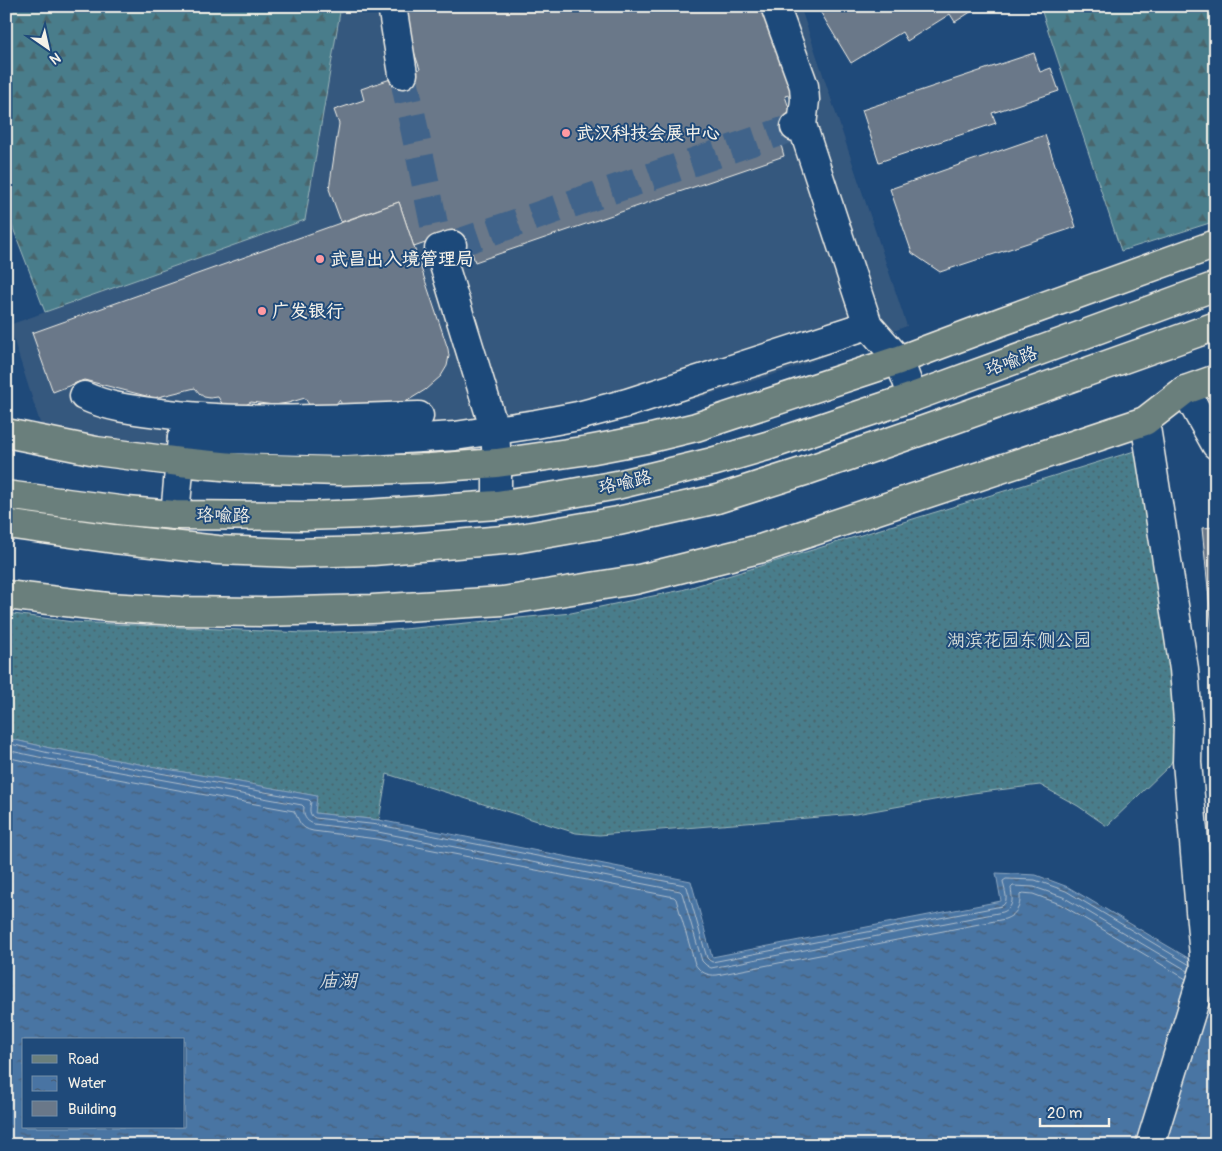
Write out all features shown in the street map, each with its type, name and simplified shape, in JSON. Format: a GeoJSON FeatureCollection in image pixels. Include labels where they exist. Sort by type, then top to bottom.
{"type":"FeatureCollection","features":[{"type":"Feature","properties":{"kind":"main road"},"geometry":{"type":"LineString","coordinates":[[6,432],[96,451],[182,439],[243,468],[340,470],[430,468],[497,463],[589,450],[696,427],[899,360],[1216,244]]}},
{"type":"Feature","properties":{"kind":"main road","name":"珞喻路"},"geometry":{"type":"LineString","coordinates":[[6,495],[127,511],[175,514],[303,516],[348,515],[497,505],[617,485],[712,462],[913,398],[1216,286]]}},
{"type":"Feature","properties":{"kind":"main road","name":"珞喻路"},"geometry":{"type":"LineString","coordinates":[[6,524],[114,539],[218,550],[293,553],[373,551],[515,539],[618,521],[717,499],[887,443],[1216,326]]}},
{"type":"Feature","properties":{"kind":"main road"},"geometry":{"type":"LineString","coordinates":[[6,595],[108,607],[261,612],[372,609],[503,601],[635,580],[763,548],[1145,421],[1185,390],[1216,379]]}},
{"type":"Feature","properties":{"kind":"lane"},"geometry":{"type":"LineString","coordinates":[[392,6],[403,74]]}},
{"type":"Feature","properties":{"kind":"lane"},"geometry":{"type":"LineString","coordinates":[[775,6],[804,86],[805,100],[798,126],[868,325],[899,360],[913,398]]}},
{"type":"Feature","properties":{"kind":"lane"},"geometry":{"type":"LineString","coordinates":[[443,244],[495,431],[497,505]]}},
{"type":"Feature","properties":{"kind":"lane"},"geometry":{"type":"LineString","coordinates":[[84,396],[116,406],[182,439],[346,442],[455,436],[553,421],[627,403],[868,325]]}},
{"type":"Feature","properties":{"kind":"lane"},"geometry":{"type":"LineString","coordinates":[[1185,390],[1216,445]]}},
{"type":"Feature","properties":{"kind":"lane"},"geometry":{"type":"LineString","coordinates":[[182,439],[247,419],[419,416]]}},
{"type":"Feature","properties":{"kind":"lane"},"geometry":{"type":"LineString","coordinates":[[1145,421],[1184,669],[1188,721],[1187,762],[1205,968],[1150,1145]]}},
{"type":"Feature","properties":{"kind":"lane"},"geometry":{"type":"LineString","coordinates":[[175,514],[182,439]]}},
{"type":"Feature","properties":{"kind":"shaded area"},"geometry":{"type":"Polygon","coordinates":[[[341,6],[800,6],[907,326],[785,371],[704,396],[625,418],[548,435],[247,446],[147,443],[41,426],[9,325],[305,220],[341,6]]]}},
{"type":"Feature","properties":{"kind":"green space"},"geometry":{"type":"Polygon","coordinates":[[[6,6],[341,6],[305,220],[45,312],[8,215],[6,215],[6,6]]]}},
{"type":"Feature","properties":{"kind":"green space"},"geometry":{"type":"Polygon","coordinates":[[[1040,6],[1216,6],[1216,221],[1121,251],[1040,6]]]}},
{"type":"Feature","properties":{"kind":"green space","name":"湖滨花园东侧公园"},"geometry":{"type":"Polygon","coordinates":[[[1141,449],[1169,646],[1178,751],[1169,766],[1107,826],[1078,806],[1040,785],[973,793],[856,814],[599,835],[576,833],[387,774],[379,820],[315,813],[316,796],[50,748],[6,738],[6,613],[73,622],[304,633],[393,630],[571,613],[682,590],[1141,449]]]}},
{"type":"Feature","properties":{"kind":"water","name":"庙湖"},"geometry":{"type":"Polygon","coordinates":[[[6,738],[50,748],[317,796],[315,813],[379,820],[691,881],[712,957],[1001,901],[996,873],[1036,875],[1068,887],[1205,968],[1216,965],[1216,1145],[6,1145],[6,738]]]}},
{"type":"Feature","properties":{"kind":"building","name":"武汉科技会展中心"},"geometry":{"type":"Polygon","coordinates":[[[398,6],[766,6],[796,93],[785,96],[794,123],[790,139],[781,145],[784,156],[475,262],[472,253],[456,259],[448,235],[414,247],[399,202],[341,222],[329,189],[339,124],[334,110],[364,100],[361,89],[420,69],[398,6]]]}},
{"type":"Feature","properties":{"kind":"building"},"geometry":{"type":"Polygon","coordinates":[[[821,6],[980,6],[955,22],[950,14],[907,41],[902,32],[851,63],[818,8],[821,6]]]}},
{"type":"Feature","properties":{"kind":"building"},"geometry":{"type":"Polygon","coordinates":[[[1034,53],[1040,72],[1051,68],[1059,91],[992,113],[996,123],[879,162],[862,110],[1034,53]]]}},
{"type":"Feature","properties":{"kind":"building"},"geometry":{"type":"Polygon","coordinates":[[[1045,135],[1076,227],[940,272],[912,253],[890,189],[1045,135]]]}},
{"type":"Feature","properties":{"kind":"building"},"geometry":{"type":"Polygon","coordinates":[[[399,202],[449,356],[447,366],[441,376],[425,390],[399,406],[344,407],[339,400],[334,407],[311,408],[305,398],[274,405],[251,402],[242,407],[223,405],[218,397],[204,397],[195,388],[154,398],[84,380],[53,392],[32,333],[399,202]]]}},
{"type":"Feature","properties":{"kind":"building"},"geometry":{"type":"Polygon","coordinates":[[[1216,527],[1216,658],[1215,658],[1202,528],[1216,527]]]}},
{"type":"Feature","properties":{"kind":"building"},"geometry":{"type":"Polygon","coordinates":[[[1216,893],[1216,916],[1213,894],[1216,893]]]}},
{"type":"Feature","properties":{"kind":"tunnel"},"geometry":{"type":"LineString","coordinates":[[403,74],[437,239]]}},
{"type":"Feature","properties":{"kind":"tunnel"},"geometry":{"type":"LineString","coordinates":[[452,245],[795,127]]}},
{"type":"Feature","properties":{"kind":"place","name":"武汉科技会展中心"},"geometry":{"type":"Point","coordinates":[566,133]}},
{"type":"Feature","properties":{"kind":"place","name":"武昌出入境管理局"},"geometry":{"type":"Point","coordinates":[320,259]}},
{"type":"Feature","properties":{"kind":"place","name":"广发银行"},"geometry":{"type":"Point","coordinates":[262,311]}}]}
